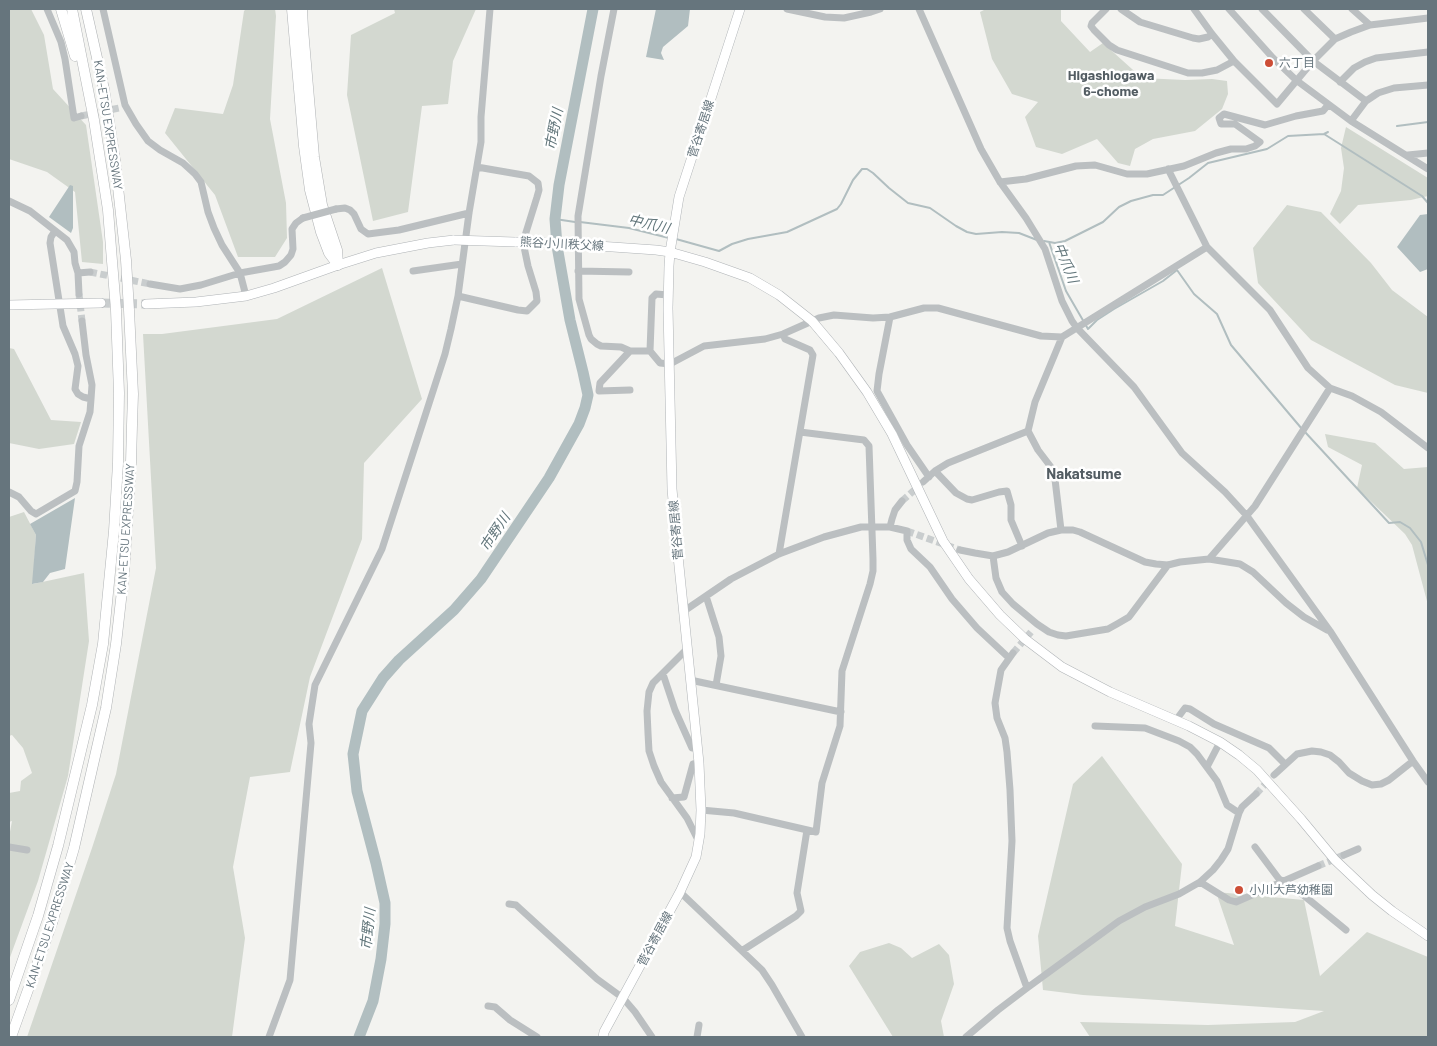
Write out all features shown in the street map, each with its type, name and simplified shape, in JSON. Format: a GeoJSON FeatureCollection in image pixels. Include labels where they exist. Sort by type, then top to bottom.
{"type":"FeatureCollection","features":[{"type":"Feature","properties":{"kind":"highway"},"geometry":{"type":"LineString","coordinates":[[62,9],[101,161]]}},
{"type":"Feature","properties":{"kind":"highway","name":"KAN-ETSU EXPRESSWAY"},"geometry":{"type":"LineString","coordinates":[[9,1000],[38,916],[58,846],[92,705],[103,644],[114,531],[119,393],[116,310],[108,210],[85,69],[72,9]]}},
{"type":"Feature","properties":{"kind":"highway","name":"KAN-ETSU EXPRESSWAY"},"geometry":{"type":"LineString","coordinates":[[11,1037],[52,923],[74,848],[106,708],[124,573],[133,394],[123,234],[104,89],[86,9]]}},
{"type":"Feature","properties":{"kind":"highway"},"geometry":{"type":"LineString","coordinates":[[90,9],[101,63],[104,89]]}},
{"type":"Feature","properties":{"kind":"highway"},"geometry":{"type":"LineString","coordinates":[[292,9],[304,146],[310,190],[329,253],[338,265]]}},
{"type":"Feature","properties":{"kind":"highway"},"geometry":{"type":"LineString","coordinates":[[302,9],[314,157],[322,204],[337,250],[338,265]]}},
{"type":"Feature","properties":{"kind":"main road","name":"菅谷寄居線"},"geometry":{"type":"LineString","coordinates":[[603,1037],[680,892],[696,857],[699,843],[701,810],[698,748],[672,489],[668,295],[670,252],[680,198],[740,9]]}},
{"type":"Feature","properties":{"kind":"main road","name":"熊谷小川秩父線"},"geometry":{"type":"LineString","coordinates":[[146,304],[196,302],[246,296],[376,253],[401,247],[454,240],[584,245],[670,252],[750,278],[779,295],[812,321],[839,353],[867,392],[892,434],[955,562],[1000,615],[1025,639],[1062,666],[1110,692],[1176,720],[1220,742],[1239,755],[1257,770],[1335,860],[1372,895],[1428,936]]}},
{"type":"Feature","properties":{"kind":"main road"},"geometry":{"type":"LineString","coordinates":[[9,305],[101,303]]}},
{"type":"Feature","properties":{"kind":"street"},"geometry":{"type":"LineString","coordinates":[[47,9],[65,59],[74,118],[81,116]]}},
{"type":"Feature","properties":{"kind":"street"},"geometry":{"type":"LineString","coordinates":[[104,9],[122,107],[148,142],[183,163],[201,182],[214,228],[222,245],[240,273],[246,296]]}},
{"type":"Feature","properties":{"kind":"street"},"geometry":{"type":"LineString","coordinates":[[269,1037],[285,998],[290,980],[311,743],[309,724],[315,685],[382,549],[445,354],[458,296],[481,142],[481,117],[490,9]]}},
{"type":"Feature","properties":{"kind":"street"},"geometry":{"type":"LineString","coordinates":[[614,9],[578,216],[579,299],[591,339],[602,346],[621,347],[630,351],[650,351]]}},
{"type":"Feature","properties":{"kind":"street"},"geometry":{"type":"LineString","coordinates":[[787,9],[825,17],[844,18],[880,9]]}},
{"type":"Feature","properties":{"kind":"street"},"geometry":{"type":"LineString","coordinates":[[920,9],[981,149],[1000,182],[1042,242],[1062,301],[1077,328],[1134,387],[1182,452],[1225,492],[1247,516],[1330,631],[1428,782]]}},
{"type":"Feature","properties":{"kind":"street"},"geometry":{"type":"LineString","coordinates":[[1106,9],[1092,22],[1091,26],[1109,45],[1118,50],[1188,73],[1202,74],[1218,70],[1234,61]]}},
{"type":"Feature","properties":{"kind":"street"},"geometry":{"type":"LineString","coordinates":[[1122,9],[1140,22],[1193,38],[1199,39],[1212,34]]}},
{"type":"Feature","properties":{"kind":"street"},"geometry":{"type":"LineString","coordinates":[[1194,9],[1234,61],[1277,104],[1296,80],[1335,39],[1370,25],[1428,18]]}},
{"type":"Feature","properties":{"kind":"street"},"geometry":{"type":"LineString","coordinates":[[1229,9],[1273,58],[1296,80],[1351,121],[1428,169]]}},
{"type":"Feature","properties":{"kind":"street"},"geometry":{"type":"LineString","coordinates":[[1262,9],[1313,62],[1366,101]]}},
{"type":"Feature","properties":{"kind":"street"},"geometry":{"type":"LineString","coordinates":[[1304,9],[1335,39]]}},
{"type":"Feature","properties":{"kind":"street"},"geometry":{"type":"LineString","coordinates":[[1352,9],[1370,25]]}},
{"type":"Feature","properties":{"kind":"street"},"geometry":{"type":"LineString","coordinates":[[1340,82],[1354,68],[1376,58],[1428,52]]}},
{"type":"Feature","properties":{"kind":"street"},"geometry":{"type":"LineString","coordinates":[[1351,121],[1366,101],[1378,93],[1394,88],[1428,85]]}},
{"type":"Feature","properties":{"kind":"street"},"geometry":{"type":"LineString","coordinates":[[1000,182],[1026,179],[1076,166],[1095,165],[1127,174],[1146,174],[1184,166],[1216,153],[1231,149],[1246,149],[1260,142],[1235,124],[1221,124],[1219,118],[1224,114],[1265,125],[1323,111],[1328,105]]}},
{"type":"Feature","properties":{"kind":"street"},"geometry":{"type":"LineString","coordinates":[[1408,155],[1428,153]]}},
{"type":"Feature","properties":{"kind":"street"},"geometry":{"type":"LineString","coordinates":[[458,296],[527,311],[537,301],[523,242],[539,190],[538,183],[529,176],[477,167]]}},
{"type":"Feature","properties":{"kind":"street"},"geometry":{"type":"LineString","coordinates":[[1168,169],[1207,247],[1270,310],[1308,368],[1330,388],[1352,396],[1381,412],[1428,448]]}},
{"type":"Feature","properties":{"kind":"street"},"geometry":{"type":"LineString","coordinates":[[9,201],[30,212],[66,240],[74,252],[79,294]]}},
{"type":"Feature","properties":{"kind":"street"},"geometry":{"type":"LineString","coordinates":[[150,284],[180,289],[201,285],[240,273],[279,266],[291,255],[293,249],[293,225],[304,218],[336,209],[345,208],[350,210],[361,229],[368,234],[399,230],[469,213]]}},
{"type":"Feature","properties":{"kind":"street"},"geometry":{"type":"LineString","coordinates":[[55,231],[50,243],[63,326],[78,366],[76,389],[78,394],[91,399]]}},
{"type":"Feature","properties":{"kind":"street"},"geometry":{"type":"LineString","coordinates":[[668,295],[656,294],[652,298],[650,351],[660,363],[670,364],[704,346],[765,339],[783,334],[819,318],[834,315],[890,318],[924,308],[938,308],[1041,336],[1062,337],[1207,247]]}},
{"type":"Feature","properties":{"kind":"street"},"geometry":{"type":"LineString","coordinates":[[413,271],[462,264]]}},
{"type":"Feature","properties":{"kind":"street"},"geometry":{"type":"LineString","coordinates":[[578,271],[629,272]]}},
{"type":"Feature","properties":{"kind":"street"},"geometry":{"type":"LineString","coordinates":[[78,273],[90,272]]}},
{"type":"Feature","properties":{"kind":"street"},"geometry":{"type":"LineString","coordinates":[[890,318],[878,374],[877,390],[926,479],[948,463],[1028,431]]}},
{"type":"Feature","properties":{"kind":"street"},"geometry":{"type":"LineString","coordinates":[[9,492],[19,497],[36,514],[75,491],[79,446],[90,412],[92,385],[82,320]]}},
{"type":"Feature","properties":{"kind":"street"},"geometry":{"type":"LineString","coordinates":[[779,554],[813,355],[810,350],[785,339],[783,334]]}},
{"type":"Feature","properties":{"kind":"street"},"geometry":{"type":"LineString","coordinates":[[1062,337],[1035,402],[1028,431],[1038,450],[1054,471],[1062,530]]}},
{"type":"Feature","properties":{"kind":"street"},"geometry":{"type":"LineString","coordinates":[[630,351],[600,383],[599,391],[630,390]]}},
{"type":"Feature","properties":{"kind":"street"},"geometry":{"type":"LineString","coordinates":[[1209,560],[1255,506],[1330,388]]}},
{"type":"Feature","properties":{"kind":"street"},"geometry":{"type":"LineString","coordinates":[[701,810],[734,813],[816,832],[822,783],[840,726],[842,671],[873,571],[869,446],[861,439],[800,432]]}},
{"type":"Feature","properties":{"kind":"street"},"geometry":{"type":"LineString","coordinates":[[935,471],[956,493],[967,499],[972,500],[1007,491],[1011,505],[1011,520],[1022,546]]}},
{"type":"Feature","properties":{"kind":"street"},"geometry":{"type":"LineString","coordinates":[[890,527],[896,510],[902,502]]}},
{"type":"Feature","properties":{"kind":"street"},"geometry":{"type":"LineString","coordinates":[[684,611],[731,579],[779,554],[824,537],[872,526],[890,527],[907,531],[907,540],[911,549],[930,567],[952,599],[977,628],[1011,656],[1001,670],[995,703],[997,718],[1005,738],[1010,790],[1012,841],[1008,928],[1010,941],[1027,988]]}},
{"type":"Feature","properties":{"kind":"street"},"geometry":{"type":"LineString","coordinates":[[960,550],[993,556],[1008,552],[1048,533],[1062,530],[1080,532],[1145,562],[1168,565],[1180,562],[1209,560],[1240,564],[1253,572],[1286,604],[1304,617],[1330,631]]}},
{"type":"Feature","properties":{"kind":"street"},"geometry":{"type":"LineString","coordinates":[[993,556],[996,578],[1002,592],[1037,624],[1058,636],[1108,629],[1129,617],[1168,565]]}},
{"type":"Feature","properties":{"kind":"street"},"geometry":{"type":"LineString","coordinates":[[706,596],[719,637],[721,656],[716,685]]}},
{"type":"Feature","properties":{"kind":"street"},"geometry":{"type":"LineString","coordinates":[[1031,632],[1037,624]]}},
{"type":"Feature","properties":{"kind":"street"},"geometry":{"type":"LineString","coordinates":[[688,648],[653,683],[649,692],[647,711],[649,751],[661,782],[687,818],[699,843]]}},
{"type":"Feature","properties":{"kind":"street"},"geometry":{"type":"LineString","coordinates":[[663,674],[674,710],[692,748],[698,748]]}},
{"type":"Feature","properties":{"kind":"street"},"geometry":{"type":"LineString","coordinates":[[690,680],[841,712]]}},
{"type":"Feature","properties":{"kind":"street"},"geometry":{"type":"LineString","coordinates":[[1176,720],[1185,708],[1190,709],[1214,724],[1269,748],[1285,764]]}},
{"type":"Feature","properties":{"kind":"street"},"geometry":{"type":"LineString","coordinates":[[1095,726],[1132,727],[1152,730],[1190,747],[1216,781],[1226,805],[1239,813]]}},
{"type":"Feature","properties":{"kind":"street"},"geometry":{"type":"LineString","coordinates":[[1206,767],[1220,742]]}},
{"type":"Feature","properties":{"kind":"street"},"geometry":{"type":"LineString","coordinates":[[1274,775],[1297,754],[1312,751],[1330,755],[1349,772],[1372,785],[1389,780],[1413,760]]}},
{"type":"Feature","properties":{"kind":"street"},"geometry":{"type":"LineString","coordinates":[[672,798],[684,797],[693,764],[699,763]]}},
{"type":"Feature","properties":{"kind":"street"},"geometry":{"type":"LineString","coordinates":[[966,1037],[1027,988],[1119,921],[1145,907],[1179,894],[1200,882],[1213,870],[1228,849],[1242,807],[1256,794]]}},
{"type":"Feature","properties":{"kind":"street"},"geometry":{"type":"LineString","coordinates":[[743,950],[801,911],[801,904],[797,893],[807,830]]}},
{"type":"Feature","properties":{"kind":"street"},"geometry":{"type":"LineString","coordinates":[[9,847],[28,850]]}},
{"type":"Feature","properties":{"kind":"street"},"geometry":{"type":"LineString","coordinates":[[1255,847],[1274,874],[1346,930]]}},
{"type":"Feature","properties":{"kind":"street"},"geometry":{"type":"LineString","coordinates":[[1344,855],[1358,849]]}},
{"type":"Feature","properties":{"kind":"street"},"geometry":{"type":"LineString","coordinates":[[1200,882],[1229,900],[1236,902],[1318,866]]}},
{"type":"Feature","properties":{"kind":"street"},"geometry":{"type":"LineString","coordinates":[[680,892],[762,970],[802,1037]]}},
{"type":"Feature","properties":{"kind":"street"},"geometry":{"type":"LineString","coordinates":[[509,904],[516,905],[597,979],[623,998],[652,1037]]}},
{"type":"Feature","properties":{"kind":"street"},"geometry":{"type":"LineString","coordinates":[[488,1006],[495,1007],[510,1020],[538,1037]]}},
{"type":"Feature","properties":{"kind":"street"},"geometry":{"type":"LineString","coordinates":[[698,1037],[699,1024]]}},
{"type":"Feature","properties":{"kind":"shaded area"},"geometry":{"type":"Polygon","coordinates":[[[9,9],[31,9],[44,35],[53,89],[86,125],[103,242],[103,264],[82,262],[75,192],[47,172],[9,159],[9,9]]]}},
{"type":"Feature","properties":{"kind":"shaded area"},"geometry":{"type":"Polygon","coordinates":[[[246,9],[275,9],[276,16],[270,119],[286,203],[287,238],[275,257],[238,257],[215,195],[165,133],[175,108],[223,114],[233,85],[244,11],[246,9]]]}},
{"type":"Feature","properties":{"kind":"shaded area"},"geometry":{"type":"Polygon","coordinates":[[[394,9],[476,9],[453,61],[448,104],[422,106],[408,212],[373,221],[347,95],[351,35],[395,13],[394,9]]]}},
{"type":"Feature","properties":{"kind":"shaded area"},"geometry":{"type":"Polygon","coordinates":[[[656,9],[690,9],[688,26],[663,47],[661,53],[664,60],[646,57],[656,9]]]}},
{"type":"Feature","properties":{"kind":"shaded area"},"geometry":{"type":"Polygon","coordinates":[[[986,9],[1061,9],[1061,21],[1090,52],[1103,43],[1142,78],[1227,81],[1228,94],[1222,109],[1195,131],[1153,139],[1135,149],[1130,166],[1118,163],[1097,139],[1062,154],[1036,147],[1025,117],[1038,102],[1012,94],[992,59],[980,12],[986,9]]]}},
{"type":"Feature","properties":{"kind":"shaded area"},"geometry":{"type":"Polygon","coordinates":[[[1346,127],[1428,178],[1428,196],[1411,200],[1358,205],[1340,224],[1330,214],[1341,191],[1344,168],[1341,148],[1346,127]]]}},
{"type":"Feature","properties":{"kind":"shaded area"},"geometry":{"type":"Polygon","coordinates":[[[70,185],[73,186],[73,228],[71,233],[49,217],[70,185]]]}},
{"type":"Feature","properties":{"kind":"shaded area"},"geometry":{"type":"Polygon","coordinates":[[[1287,205],[1321,212],[1371,263],[1392,290],[1428,317],[1428,393],[1395,385],[1311,340],[1258,283],[1253,248],[1287,205]]]}},
{"type":"Feature","properties":{"kind":"shaded area"},"geometry":{"type":"Polygon","coordinates":[[[1428,214],[1428,269],[1420,272],[1397,247],[1420,215],[1428,214]]]}},
{"type":"Feature","properties":{"kind":"shaded area"},"geometry":{"type":"Polygon","coordinates":[[[382,268],[422,399],[364,463],[362,539],[310,677],[290,772],[250,777],[233,867],[245,938],[232,1037],[27,1037],[116,774],[156,568],[143,334],[162,334],[277,319],[382,268]]]}},
{"type":"Feature","properties":{"kind":"shaded area"},"geometry":{"type":"Polygon","coordinates":[[[9,348],[14,349],[51,420],[81,422],[74,444],[39,449],[9,443],[9,348]]]}},
{"type":"Feature","properties":{"kind":"shaded area"},"geometry":{"type":"Polygon","coordinates":[[[1325,434],[1375,443],[1404,469],[1428,467],[1428,605],[1412,545],[1405,534],[1357,488],[1362,465],[1328,447],[1325,434]]]}},
{"type":"Feature","properties":{"kind":"shaded area"},"geometry":{"type":"Polygon","coordinates":[[[75,498],[65,569],[50,573],[43,582],[32,584],[36,535],[30,524],[75,498]]]}},
{"type":"Feature","properties":{"kind":"shaded area"},"geometry":{"type":"Polygon","coordinates":[[[24,512],[36,535],[33,584],[84,573],[89,641],[68,776],[38,881],[9,960],[9,837],[12,821],[9,822],[9,793],[20,791],[21,781],[32,773],[23,748],[12,735],[9,736],[9,517],[24,512]]]}},
{"type":"Feature","properties":{"kind":"shaded area"},"geometry":{"type":"Polygon","coordinates":[[[1102,756],[1182,864],[1175,926],[1234,945],[1216,892],[1304,900],[1320,976],[1367,932],[1428,957],[1428,1037],[1090,1037],[1080,1022],[1208,1025],[1295,1022],[1324,1011],[1083,995],[1043,990],[1038,936],[1073,784],[1102,756]]]}},
{"type":"Feature","properties":{"kind":"shaded area"},"geometry":{"type":"Polygon","coordinates":[[[889,943],[901,948],[912,958],[939,944],[949,955],[954,984],[941,1021],[944,1037],[893,1037],[849,966],[860,952],[889,943]]]}},
{"type":"Feature","properties":{"kind":"waterway","name":"市野川"},"geometry":{"type":"LineString","coordinates":[[359,1037],[373,1001],[385,924],[385,903],[357,791],[353,754],[362,711],[383,678],[399,660],[454,610],[481,579],[549,478],[579,424],[588,395],[570,320],[557,246],[555,219],[559,185],[593,9]]}},
{"type":"Feature","properties":{"kind":"waterway"},"geometry":{"type":"LineString","coordinates":[[1397,126],[1428,122]]}},
{"type":"Feature","properties":{"kind":"waterway"},"geometry":{"type":"LineString","coordinates":[[1044,241],[1055,243],[1065,241],[1103,222],[1119,207],[1131,201],[1153,195],[1163,195],[1208,163],[1267,149],[1288,136],[1324,134],[1328,132]]}},
{"type":"Feature","properties":{"kind":"waterway"},"geometry":{"type":"LineString","coordinates":[[1324,134],[1422,196],[1428,203]]}},
{"type":"Feature","properties":{"kind":"waterway","name":"中爪川"},"geometry":{"type":"LineString","coordinates":[[676,239],[719,251],[748,239],[787,232],[837,209],[853,180],[862,169],[867,169],[908,203],[930,208],[967,232],[976,234],[1019,233],[1037,240]]}},
{"type":"Feature","properties":{"kind":"waterway","name":"中爪川"},"geometry":{"type":"LineString","coordinates":[[555,219],[575,222]]}},
{"type":"Feature","properties":{"kind":"waterway","name":"中爪川"},"geometry":{"type":"LineString","coordinates":[[580,222],[629,228],[669,238]]}},
{"type":"Feature","properties":{"kind":"waterway","name":"中爪川"},"geometry":{"type":"LineString","coordinates":[[1049,242],[1066,291],[1088,329],[1097,320],[1163,281],[1177,270],[1194,294],[1217,314],[1231,345],[1302,429]]}},
{"type":"Feature","properties":{"kind":"waterway","name":"中爪川"},"geometry":{"type":"LineString","coordinates":[[1305,432],[1389,523],[1400,522],[1410,528],[1421,542],[1428,565]]}},
{"type":"Feature","properties":{"kind":"tunnel"},"geometry":{"type":"LineString","coordinates":[[81,116],[119,108]]}},
{"type":"Feature","properties":{"kind":"tunnel"},"geometry":{"type":"LineString","coordinates":[[90,272],[150,284]]}},
{"type":"Feature","properties":{"kind":"tunnel"},"geometry":{"type":"LineString","coordinates":[[79,294],[82,321]]}},
{"type":"Feature","properties":{"kind":"tunnel"},"geometry":{"type":"LineString","coordinates":[[101,303],[146,304]]}},
{"type":"Feature","properties":{"kind":"tunnel"},"geometry":{"type":"LineString","coordinates":[[902,501],[920,485]]}},
{"type":"Feature","properties":{"kind":"tunnel"},"geometry":{"type":"LineString","coordinates":[[907,531],[960,550]]}},
{"type":"Feature","properties":{"kind":"tunnel"},"geometry":{"type":"LineString","coordinates":[[1013,653],[1031,632]]}},
{"type":"Feature","properties":{"kind":"tunnel"},"geometry":{"type":"LineString","coordinates":[[1256,794],[1270,779]]}},
{"type":"Feature","properties":{"kind":"tunnel"},"geometry":{"type":"LineString","coordinates":[[1318,866],[1344,855]]}},
{"type":"Feature","properties":{"kind":"place","name":"六丁目"},"geometry":{"type":"Point","coordinates":[1269,63]}},
{"type":"Feature","properties":{"kind":"place","name":"小川大芦幼稚園"},"geometry":{"type":"Point","coordinates":[1239,890]}},
{"type":"Feature","properties":{"kind":"district","name":"Higashiogawa 6-chome"},"geometry":{"type":"Point","coordinates":[1111,84]}},
{"type":"Feature","properties":{"kind":"district","name":"Nakatsume"},"geometry":{"type":"Point","coordinates":[1084,474]}}]}
